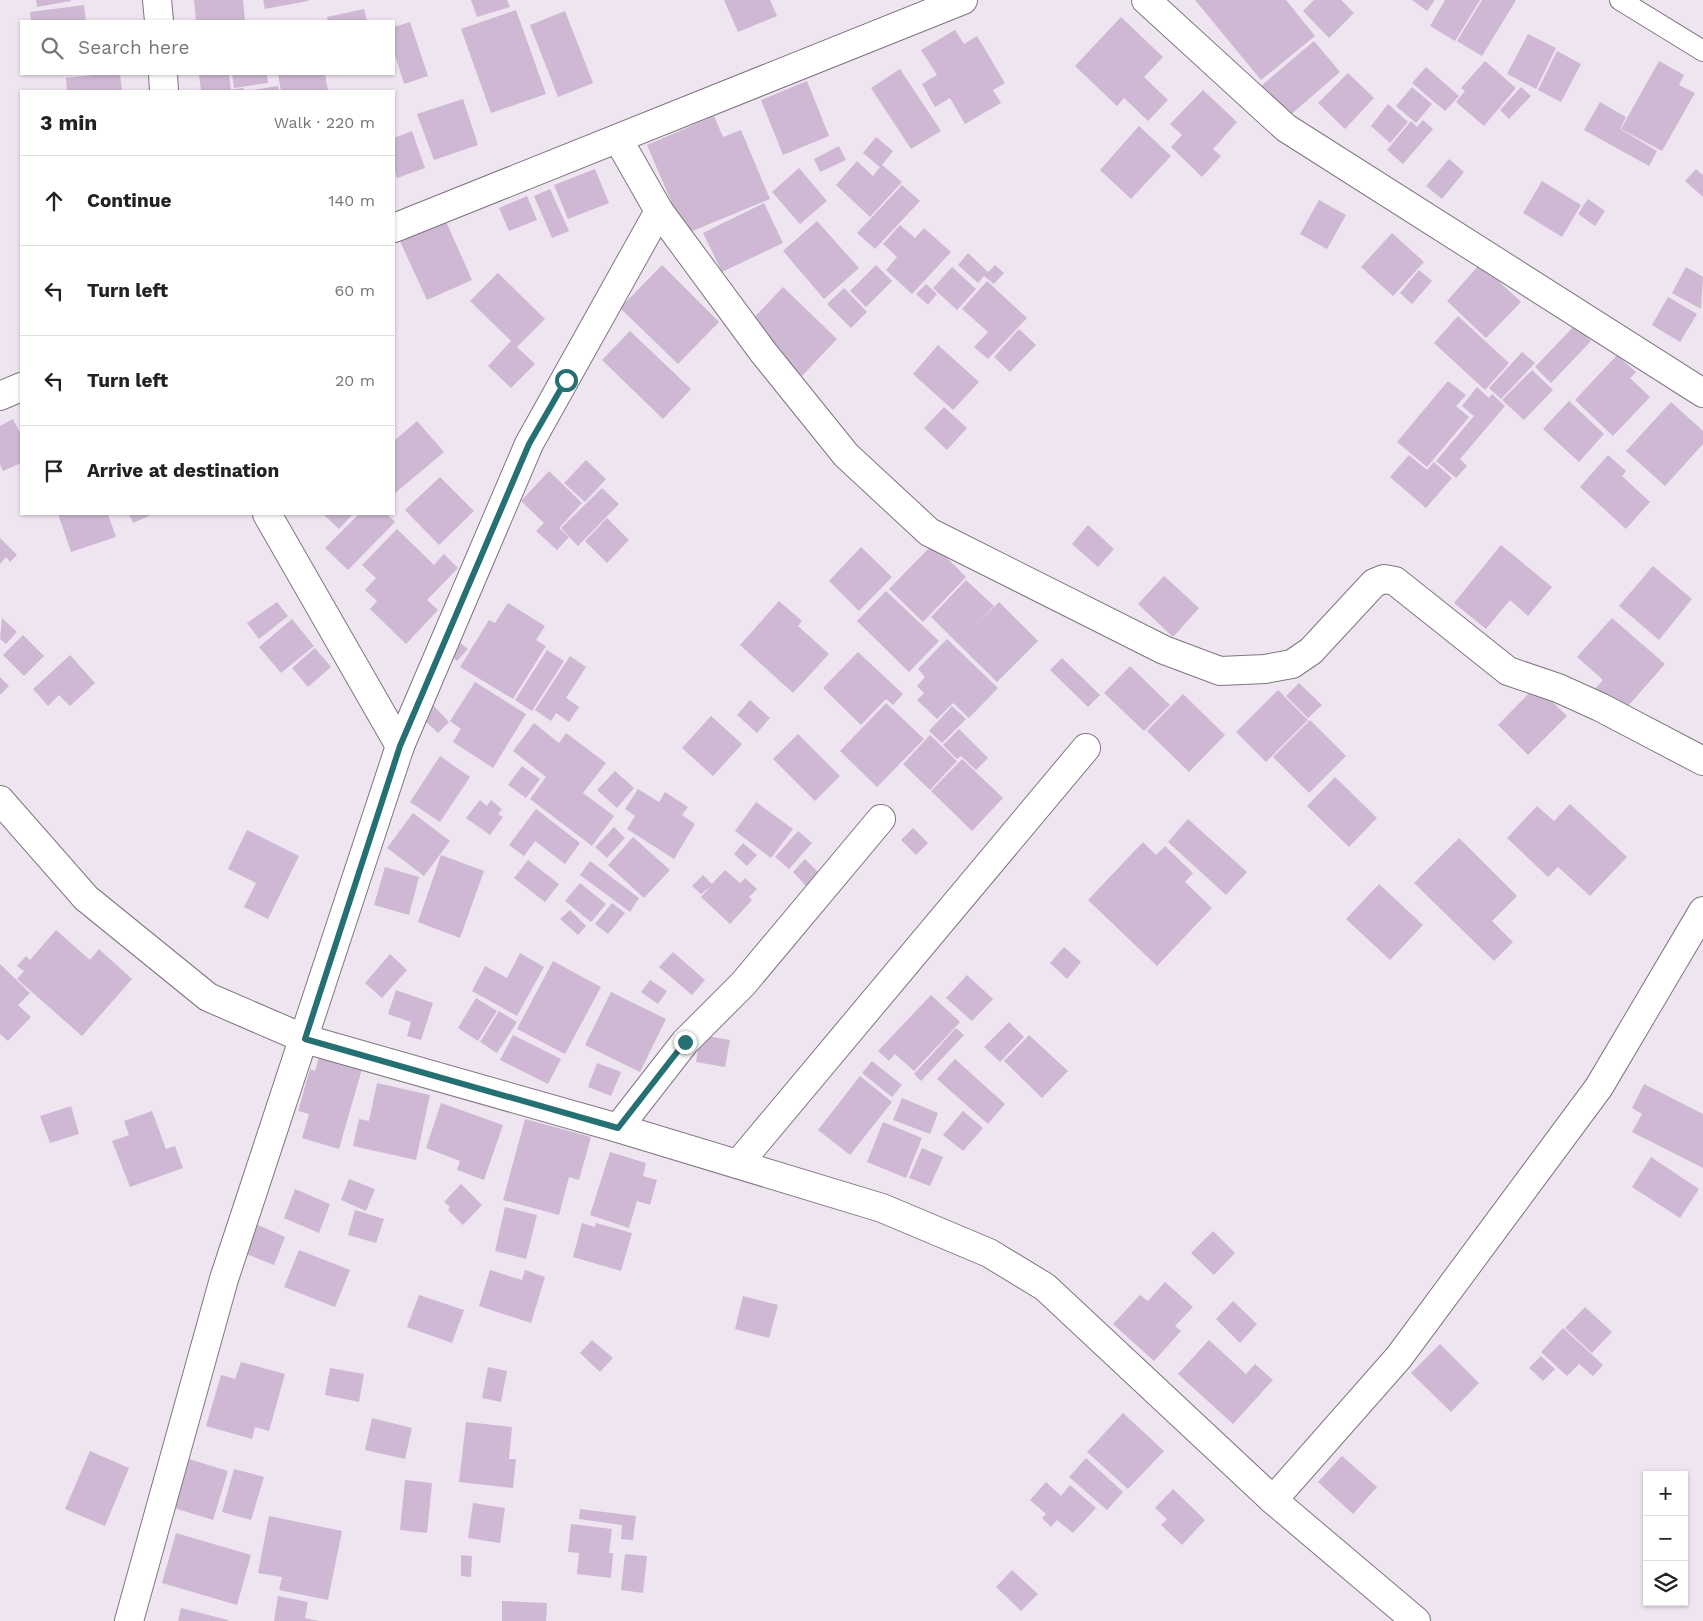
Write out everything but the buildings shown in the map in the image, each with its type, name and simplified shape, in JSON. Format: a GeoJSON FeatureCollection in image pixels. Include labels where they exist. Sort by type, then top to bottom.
{"type":"FeatureCollection","features":[{"type":"Feature","properties":{"kind":"street"},"geometry":{"type":"LineString","coordinates":[[157,0],[158,20]]}},
{"type":"Feature","properties":{"kind":"street"},"geometry":{"type":"LineString","coordinates":[[395,228],[963,0]]}},
{"type":"Feature","properties":{"kind":"street"},"geometry":{"type":"LineString","coordinates":[[1146,0],[1286,128],[1703,393]]}},
{"type":"Feature","properties":{"kind":"street"},"geometry":{"type":"LineString","coordinates":[[163,75],[164,90]]}},
{"type":"Feature","properties":{"kind":"street"},"geometry":{"type":"LineString","coordinates":[[618,139],[659,211],[763,352],[846,455],[929,532],[1164,650],[1220,670],[1264,668],[1292,664],[1311,651],[1374,583],[1384,579],[1394,581],[1508,670],[1558,688],[1600,707],[1703,761]]}},
{"type":"Feature","properties":{"kind":"street"},"geometry":{"type":"LineString","coordinates":[[129,1621],[224,1279],[305,1039],[400,746],[529,444],[659,211]]}},
{"type":"Feature","properties":{"kind":"street"},"geometry":{"type":"LineString","coordinates":[[0,396],[20,387]]}},
{"type":"Feature","properties":{"kind":"street"},"geometry":{"type":"LineString","coordinates":[[268,515],[400,746]]}},
{"type":"Feature","properties":{"kind":"street"},"geometry":{"type":"LineString","coordinates":[[738,1164],[1086,748]]}},
{"type":"Feature","properties":{"kind":"street"},"geometry":{"type":"LineString","coordinates":[[0,800],[86,898],[208,997],[305,1039],[618,1128],[882,1208],[989,1253],[1045,1288],[1273,1500],[1416,1621]]}},
{"type":"Feature","properties":{"kind":"street"},"geometry":{"type":"LineString","coordinates":[[618,1128],[685,1042],[743,984],[881,819]]}},
{"type":"Feature","properties":{"kind":"street"},"geometry":{"type":"LineString","coordinates":[[1273,1500],[1399,1358],[1599,1087],[1703,911]]}},
{"type":"Feature","properties":{"kind":"lane"},"geometry":{"type":"LineString","coordinates":[[1620,0],[1703,51]]}},
{"type":"Feature","properties":{"kind":"route"},"geometry":{"type":"LineString","coordinates":[[566,380],[529,444],[400,746],[305,1039],[618,1128],[685,1042]]}}]}
